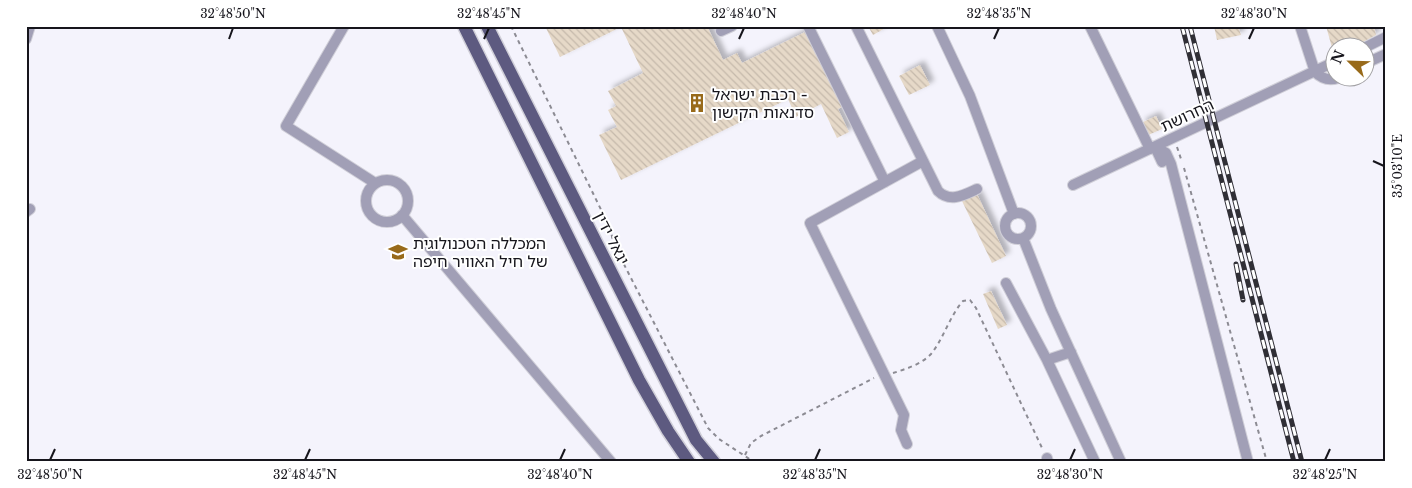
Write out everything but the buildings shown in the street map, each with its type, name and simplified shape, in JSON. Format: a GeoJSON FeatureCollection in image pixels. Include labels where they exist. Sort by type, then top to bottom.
{"type":"FeatureCollection","features":[{"type":"Feature","properties":{"kind":"main road"},"geometry":{"type":"LineString","coordinates":[[464,26],[640,380],[668,431],[690,462]]}},
{"type":"Feature","properties":{"kind":"main road","name":"יגאל ידין"},"geometry":{"type":"LineString","coordinates":[[488,26],[696,440],[714,462]]}},
{"type":"Feature","properties":{"kind":"street"},"geometry":{"type":"LineString","coordinates":[[26,39],[30,26]]}},
{"type":"Feature","properties":{"kind":"street"},"geometry":{"type":"LineString","coordinates":[[344,26],[286,126],[375,183]]}},
{"type":"Feature","properties":{"kind":"street"},"geometry":{"type":"LineString","coordinates":[[721,31],[732,26]]}},
{"type":"Feature","properties":{"kind":"street"},"geometry":{"type":"LineString","coordinates":[[808,26],[885,182]]}},
{"type":"Feature","properties":{"kind":"street"},"geometry":{"type":"LineString","coordinates":[[856,26],[936,187],[942,195],[960,197],[977,189]]}},
{"type":"Feature","properties":{"kind":"street"},"geometry":{"type":"LineString","coordinates":[[937,26],[970,96],[1014,214]]}},
{"type":"Feature","properties":{"kind":"street"},"geometry":{"type":"LineString","coordinates":[[1090,26],[1162,162]]}},
{"type":"Feature","properties":{"kind":"street"},"geometry":{"type":"LineString","coordinates":[[1300,26],[1315,72],[1324,78]]}},
{"type":"Feature","properties":{"kind":"street"},"geometry":{"type":"LineString","coordinates":[[1374,43],[1386,37]]}},
{"type":"Feature","properties":{"kind":"street"},"geometry":{"type":"LineString","coordinates":[[1374,59],[1386,54]]}},
{"type":"Feature","properties":{"kind":"street","name":"החרושת"},"geometry":{"type":"LineString","coordinates":[[1073,186],[1324,67]]}},
{"type":"Feature","properties":{"kind":"street"},"geometry":{"type":"LineString","coordinates":[[1153,148],[1166,153],[1171,164],[1248,462]]}},
{"type":"Feature","properties":{"kind":"street"},"geometry":{"type":"LineString","coordinates":[[907,444],[901,430],[904,416],[810,223],[923,161]]}},
{"type":"Feature","properties":{"kind":"street"},"geometry":{"type":"LineString","coordinates":[[388,180],[400,185],[405,190],[408,203],[402,215],[390,222],[376,219],[371,215],[367,209],[366,202],[370,188],[375,183],[388,180]]}},
{"type":"Feature","properties":{"kind":"street"},"geometry":{"type":"LineString","coordinates":[[1014,214],[1023,214],[1030,221],[1030,231],[1023,238],[1014,238],[1007,231],[1007,221],[1014,214]]}},
{"type":"Feature","properties":{"kind":"street"},"geometry":{"type":"LineString","coordinates":[[402,215],[611,462]]}},
{"type":"Feature","properties":{"kind":"street"},"geometry":{"type":"LineString","coordinates":[[1023,238],[1045,295],[1121,462]]}},
{"type":"Feature","properties":{"kind":"street"},"geometry":{"type":"LineString","coordinates":[[1006,283],[1047,360],[1095,462]]}},
{"type":"Feature","properties":{"kind":"street"},"geometry":{"type":"LineString","coordinates":[[1047,360],[1071,352]]}},
{"type":"Feature","properties":{"kind":"path"},"geometry":{"type":"LineString","coordinates":[[511,26],[611,230],[613,243],[708,428],[719,439],[754,462]]}},
{"type":"Feature","properties":{"kind":"path"},"geometry":{"type":"LineString","coordinates":[[1175,137],[1267,462]]}},
{"type":"Feature","properties":{"kind":"path"},"geometry":{"type":"LineString","coordinates":[[744,455],[751,443],[761,436],[865,382],[912,367],[930,355],[957,308],[963,301],[970,300],[976,308],[1048,460]]}},
{"type":"Feature","properties":{"kind":"railway"},"geometry":{"type":"LineString","coordinates":[[1182,26],[1294,462]]}},
{"type":"Feature","properties":{"kind":"railway"},"geometry":{"type":"LineString","coordinates":[[1190,26],[1302,462]]}},
{"type":"Feature","properties":{"kind":"railway"},"geometry":{"type":"LineString","coordinates":[[1236,264],[1243,300]]}},
{"type":"Feature","properties":{"kind":"place","name":"רכבת ישראל - סדנאות הקישון"},"geometry":{"type":"Point","coordinates":[697,103]}},
{"type":"Feature","properties":{"kind":"place","name":"המכללה הטכנולוגית של חיל האוויר חיפה"},"geometry":{"type":"Point","coordinates":[398,252]}}]}
